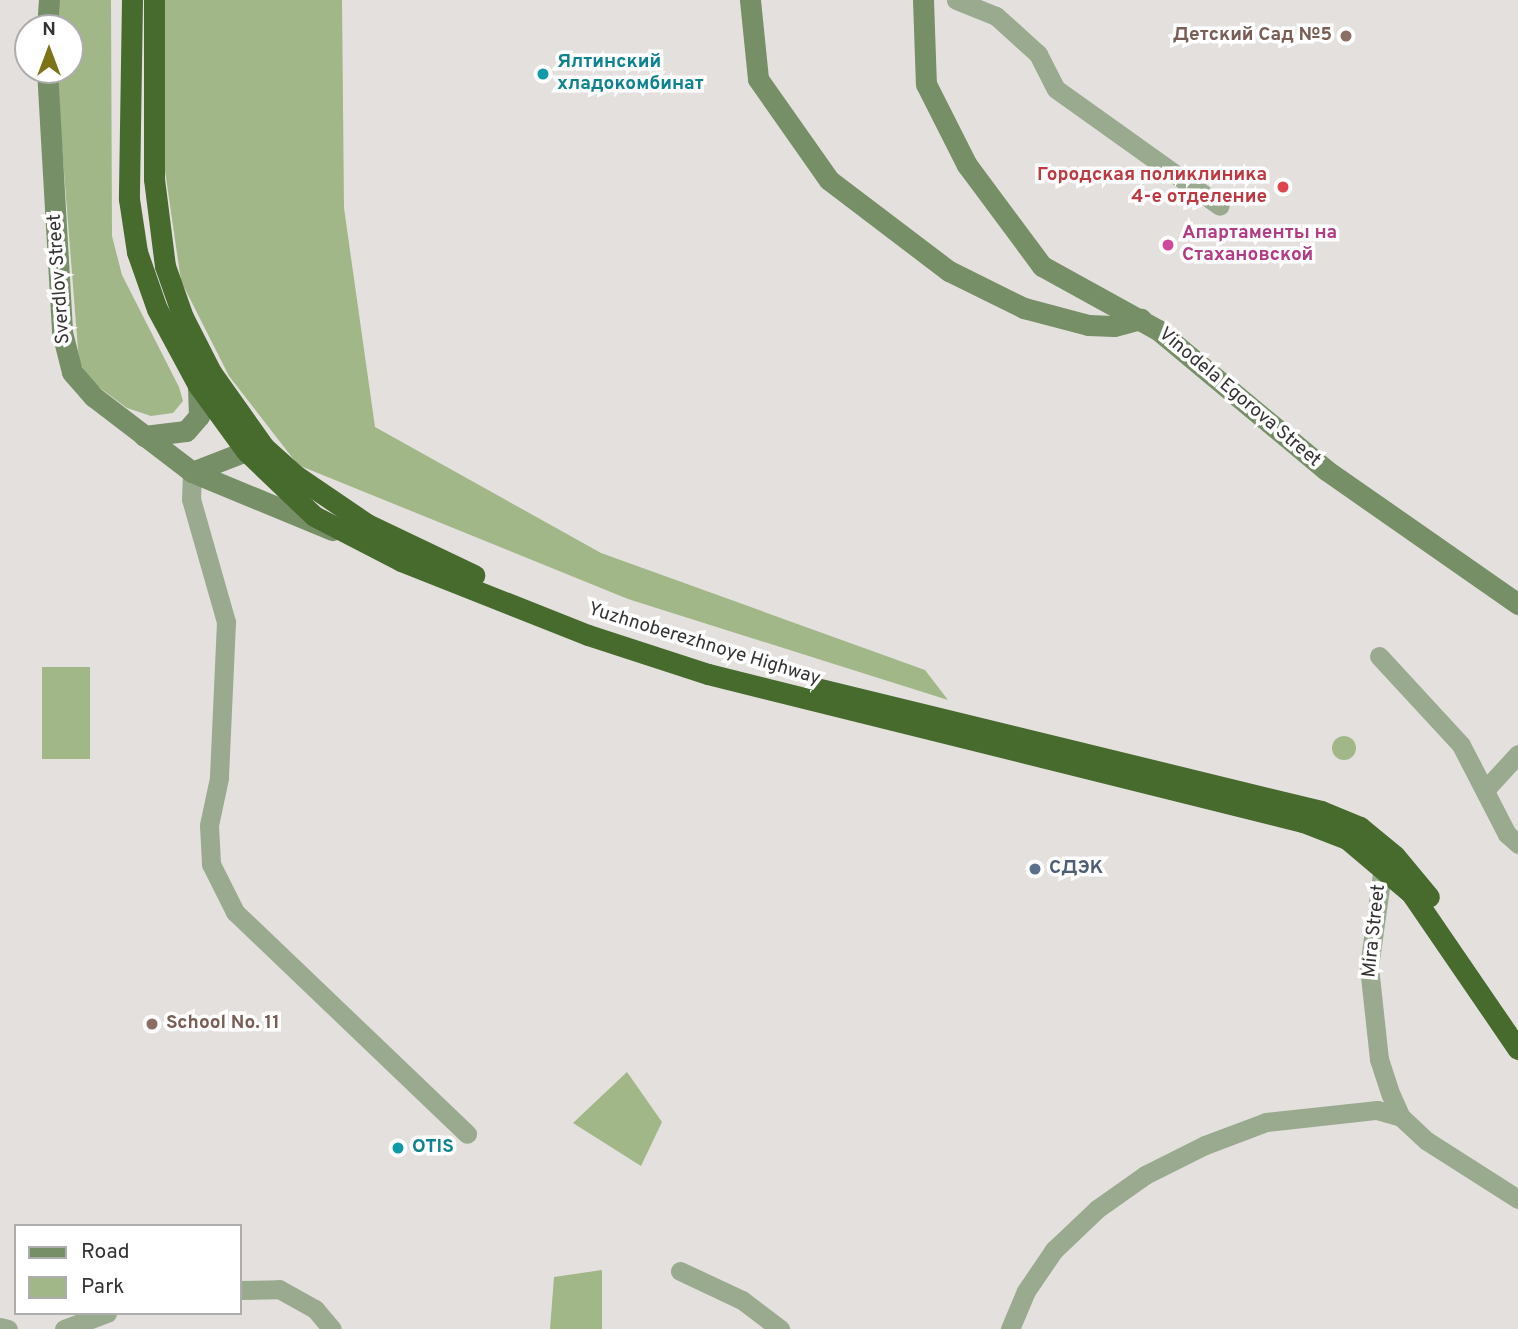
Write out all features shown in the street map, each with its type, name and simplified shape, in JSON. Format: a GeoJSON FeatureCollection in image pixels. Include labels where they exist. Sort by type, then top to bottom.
{"type":"FeatureCollection","features":[{"type":"Feature","properties":{"kind":"highway","name":"Yuzhnoberezhnoye Highway"},"geometry":{"type":"LineString","coordinates":[[132,0],[128,199],[137,252],[157,309],[198,385],[255,449],[337,532],[588,635],[704,673],[1303,822],[1347,839],[1383,866],[1411,893],[1518,1049]]}},
{"type":"Feature","properties":{"kind":"highway","name":"Yuzhnoberezhnoye Highway"},"geometry":{"type":"LineString","coordinates":[[154,0],[154,179],[165,266],[211,372],[255,449],[331,502],[408,546],[598,624],[785,680],[1311,808],[1360,827],[1418,881],[1518,1030]]}},
{"type":"Feature","properties":{"kind":"main road","name":"Vinodela Egorova Street"},"geometry":{"type":"LineString","coordinates":[[750,0],[758,79],[829,180],[949,271],[1024,308],[1088,325],[1114,326],[1141,319],[1326,470],[1518,604]]}},
{"type":"Feature","properties":{"kind":"main road"},"geometry":{"type":"LineString","coordinates":[[923,0],[926,84],[967,165],[1042,265],[1141,319]]}},
{"type":"Feature","properties":{"kind":"main road","name":"Sverdlov Street"},"geometry":{"type":"LineString","coordinates":[[48,84],[68,363],[94,397],[192,472],[337,532]]}},
{"type":"Feature","properties":{"kind":"main road"},"geometry":{"type":"LineString","coordinates":[[144,436],[176,434],[193,424],[199,416],[198,385]]}},
{"type":"Feature","properties":{"kind":"main road"},"geometry":{"type":"LineString","coordinates":[[192,472],[255,449]]}},
{"type":"Feature","properties":{"kind":"street"},"geometry":{"type":"LineString","coordinates":[[956,0],[996,16],[1038,54],[1056,89],[1220,206]]}},
{"type":"Feature","properties":{"kind":"street"},"geometry":{"type":"LineString","coordinates":[[192,472],[188,486],[226,622],[219,778],[209,825],[211,864],[235,912],[467,1134]]}},
{"type":"Feature","properties":{"kind":"street"},"geometry":{"type":"LineString","coordinates":[[1379,656],[1461,745],[1507,834],[1518,844]]}},
{"type":"Feature","properties":{"kind":"street"},"geometry":{"type":"LineString","coordinates":[[1485,790],[1518,754]]}},
{"type":"Feature","properties":{"kind":"street","name":"Mira Street"},"geometry":{"type":"LineString","coordinates":[[1383,866],[1368,967],[1370,1007],[1379,1059],[1401,1117]]}},
{"type":"Feature","properties":{"kind":"street"},"geometry":{"type":"LineString","coordinates":[[1010,1329],[1026,1291],[1054,1250],[1097,1209],[1145,1175],[1205,1145],[1266,1122],[1377,1110],[1401,1117],[1427,1141],[1517,1199]]}},
{"type":"Feature","properties":{"kind":"street"},"geometry":{"type":"LineString","coordinates":[[680,1271],[742,1300],[780,1329]]}},
{"type":"Feature","properties":{"kind":"street"},"geometry":{"type":"LineString","coordinates":[[242,1290],[279,1289],[315,1309],[332,1329]]}},
{"type":"Feature","properties":{"kind":"street"},"geometry":{"type":"LineString","coordinates":[[64,1329],[102,1315]]}},
{"type":"Feature","properties":{"kind":"street"},"geometry":{"type":"LineString","coordinates":[[0,1327],[8,1329]]}},
{"type":"Feature","properties":{"kind":"green space"},"geometry":{"type":"Polygon","coordinates":[[[54,0],[111,0],[112,236],[122,275],[179,387],[183,401],[173,413],[151,416],[127,408],[92,382],[79,362],[57,84],[84,84],[84,14],[54,14],[54,0]]]}},
{"type":"Feature","properties":{"kind":"green space"},"geometry":{"type":"Polygon","coordinates":[[[164,0],[342,0],[344,208],[375,427],[601,553],[925,670],[948,700],[628,599],[298,465],[229,376],[181,281],[163,157],[164,0]]]}},
{"type":"Feature","properties":{"kind":"green space"},"geometry":{"type":"Polygon","coordinates":[[[42,667],[90,667],[90,759],[42,759],[42,667]]]}},
{"type":"Feature","properties":{"kind":"green space"},"geometry":{"type":"Polygon","coordinates":[[[1344,736],[1352,740],[1356,748],[1352,756],[1344,760],[1336,756],[1332,748],[1336,740],[1344,736]]]}},
{"type":"Feature","properties":{"kind":"green space"},"geometry":{"type":"Polygon","coordinates":[[[627,1072],[662,1122],[641,1166],[573,1123],[627,1072]]]}},
{"type":"Feature","properties":{"kind":"green space"},"geometry":{"type":"Polygon","coordinates":[[[602,1270],[602,1329],[550,1329],[554,1277],[602,1270]]]}},
{"type":"Feature","properties":{"kind":"place","name":"Детский Сад №5"},"geometry":{"type":"Point","coordinates":[1346,36]}},
{"type":"Feature","properties":{"kind":"place","name":"Ялтинский хладокомбинат"},"geometry":{"type":"Point","coordinates":[543,74]}},
{"type":"Feature","properties":{"kind":"place","name":"Городская поликлиника 4-е отделение"},"geometry":{"type":"Point","coordinates":[1283,187]}},
{"type":"Feature","properties":{"kind":"place","name":"Апартаменты на Стахановской"},"geometry":{"type":"Point","coordinates":[1168,245]}},
{"type":"Feature","properties":{"kind":"place","name":"СДЭК"},"geometry":{"type":"Point","coordinates":[1035,869]}},
{"type":"Feature","properties":{"kind":"place","name":"School No. 11"},"geometry":{"type":"Point","coordinates":[152,1024]}},
{"type":"Feature","properties":{"kind":"place","name":"OTIS"},"geometry":{"type":"Point","coordinates":[398,1148]}}]}
